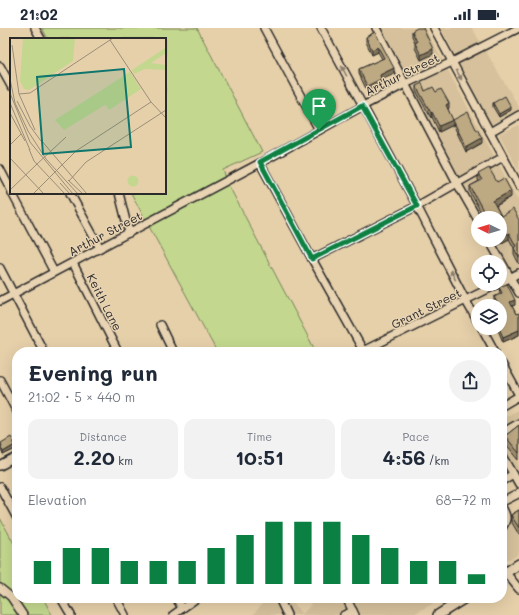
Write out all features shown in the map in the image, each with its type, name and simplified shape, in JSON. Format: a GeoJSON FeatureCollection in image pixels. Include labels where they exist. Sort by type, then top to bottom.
{"type":"FeatureCollection","features":[{"type":"Feature","properties":{"kind":"main road"},"geometry":{"type":"LineString","coordinates":[[507,570],[519,564]]}},
{"type":"Feature","properties":{"kind":"main road"},"geometry":{"type":"LineString","coordinates":[[438,615],[458,603]]}},
{"type":"Feature","properties":{"kind":"street"},"geometry":{"type":"LineString","coordinates":[[35,28],[40,38]]}},
{"type":"Feature","properties":{"kind":"street"},"geometry":{"type":"LineString","coordinates":[[264,28],[319,130]]}},
{"type":"Feature","properties":{"kind":"street"},"geometry":{"type":"LineString","coordinates":[[321,28],[471,310]]}},
{"type":"Feature","properties":{"kind":"street"},"geometry":{"type":"LineString","coordinates":[[376,28],[473,211]]}},
{"type":"Feature","properties":{"kind":"street"},"geometry":{"type":"LineString","coordinates":[[434,28],[519,186]]}},
{"type":"Feature","properties":{"kind":"street","name":"Arthur Street"},"geometry":{"type":"LineString","coordinates":[[0,301],[129,233],[362,106],[519,28]]}},
{"type":"Feature","properties":{"kind":"street"},"geometry":{"type":"LineString","coordinates":[[0,66],[10,84]]}},
{"type":"Feature","properties":{"kind":"street"},"geometry":{"type":"LineString","coordinates":[[490,132],[519,115]]}},
{"type":"Feature","properties":{"kind":"street"},"geometry":{"type":"LineString","coordinates":[[312,259],[417,206],[503,157]]}},
{"type":"Feature","properties":{"kind":"street"},"geometry":{"type":"LineString","coordinates":[[260,162],[361,347]]}},
{"type":"Feature","properties":{"kind":"street"},"geometry":{"type":"LineString","coordinates":[[0,169],[10,188]]}},
{"type":"Feature","properties":{"kind":"street"},"geometry":{"type":"LineString","coordinates":[[13,194],[54,272]]}},
{"type":"Feature","properties":{"kind":"street"},"geometry":{"type":"LineString","coordinates":[[71,194],[100,248]]}},
{"type":"Feature","properties":{"kind":"street"},"geometry":{"type":"LineString","coordinates":[[119,194],[129,233]]}},
{"type":"Feature","properties":{"kind":"street"},"geometry":{"type":"LineString","coordinates":[[493,247],[519,293]]}},
{"type":"Feature","properties":{"kind":"street","name":"Keith Lane"},"geometry":{"type":"LineString","coordinates":[[73,263],[115,347]]}},
{"type":"Feature","properties":{"kind":"street"},"geometry":{"type":"LineString","coordinates":[[0,268],[41,347]]}},
{"type":"Feature","properties":{"kind":"street","name":"Grant Street"},"geometry":{"type":"LineString","coordinates":[[507,279],[519,273]]}},
{"type":"Feature","properties":{"kind":"street","name":"Grant Street"},"geometry":{"type":"LineString","coordinates":[[374,347],[484,291]]}},
{"type":"Feature","properties":{"kind":"street"},"geometry":{"type":"LineString","coordinates":[[160,325],[171,347]]}},
{"type":"Feature","properties":{"kind":"street"},"geometry":{"type":"LineString","coordinates":[[486,335],[492,347]]}},
{"type":"Feature","properties":{"kind":"street"},"geometry":{"type":"LineString","coordinates":[[507,373],[519,396],[507,403]]}},
{"type":"Feature","properties":{"kind":"street"},"geometry":{"type":"LineString","coordinates":[[0,380],[12,403]]}},
{"type":"Feature","properties":{"kind":"street"},"geometry":{"type":"LineString","coordinates":[[507,430],[519,423]]}},
{"type":"Feature","properties":{"kind":"street"},"geometry":{"type":"LineString","coordinates":[[0,466],[12,460]]}},
{"type":"Feature","properties":{"kind":"street"},"geometry":{"type":"LineString","coordinates":[[507,463],[519,484]]}},
{"type":"Feature","properties":{"kind":"street"},"geometry":{"type":"LineString","coordinates":[[507,478],[513,474]]}},
{"type":"Feature","properties":{"kind":"street"},"geometry":{"type":"LineString","coordinates":[[0,487],[12,509]]}},
{"type":"Feature","properties":{"kind":"street"},"geometry":{"type":"LineString","coordinates":[[507,500],[519,492]]}},
{"type":"Feature","properties":{"kind":"street"},"geometry":{"type":"LineString","coordinates":[[507,576],[519,590]]}},
{"type":"Feature","properties":{"kind":"street"},"geometry":{"type":"LineString","coordinates":[[0,588],[12,600]]}},
{"type":"Feature","properties":{"kind":"street"},"geometry":{"type":"LineString","coordinates":[[14,603],[23,615]]}},
{"type":"Feature","properties":{"kind":"street"},"geometry":{"type":"LineString","coordinates":[[64,603],[71,615]]}},
{"type":"Feature","properties":{"kind":"street"},"geometry":{"type":"LineString","coordinates":[[119,603],[125,615]]}},
{"type":"Feature","properties":{"kind":"street"},"geometry":{"type":"LineString","coordinates":[[179,603],[182,608]]}},
{"type":"Feature","properties":{"kind":"street"},"geometry":{"type":"LineString","coordinates":[[173,615],[189,603]]}},
{"type":"Feature","properties":{"kind":"street"},"geometry":{"type":"LineString","coordinates":[[281,603],[287,615]]}},
{"type":"Feature","properties":{"kind":"street"},"geometry":{"type":"LineString","coordinates":[[344,615],[354,613],[349,603]]}},
{"type":"Feature","properties":{"kind":"shaded area"},"geometry":{"type":"Polygon","coordinates":[[[380,28],[425,28],[519,202],[519,284],[507,262],[507,255],[503,255],[499,247],[507,247],[507,211],[478,211],[380,28]]]}},
{"type":"Feature","properties":{"kind":"shaded area"},"geometry":{"type":"Polygon","coordinates":[[[441,28],[472,28],[519,109],[491,125],[441,28]]]}},
{"type":"Feature","properties":{"kind":"shaded area"},"geometry":{"type":"Polygon","coordinates":[[[519,125],[519,171],[499,134],[519,125]]]}},
{"type":"Feature","properties":{"kind":"shaded area"},"geometry":{"type":"Polygon","coordinates":[[[519,409],[519,497],[507,474],[507,415],[519,409]]]}},
{"type":"Feature","properties":{"kind":"shaded area"},"geometry":{"type":"Polygon","coordinates":[[[519,508],[519,553],[513,558],[507,559],[507,516],[519,508]]]}},
{"type":"Feature","properties":{"kind":"shaded area"},"geometry":{"type":"Polygon","coordinates":[[[263,603],[293,603],[302,614],[311,605],[310,603],[434,603],[412,615],[253,615],[263,603]]]}},
{"type":"Feature","properties":{"kind":"green space"},"geometry":{"type":"Polygon","coordinates":[[[42,28],[197,28],[262,152],[223,170],[229,186],[313,347],[214,347],[132,194],[166,194],[166,38],[47,38],[42,28]]]}},
{"type":"Feature","properties":{"kind":"green space"},"geometry":{"type":"Polygon","coordinates":[[[0,518],[12,540],[12,603],[46,603],[52,615],[0,615],[0,518]]]}},
{"type":"Feature","properties":{"kind":"building"},"geometry":{"type":"Polygon","coordinates":[[[417,28],[423,28],[433,49],[421,55],[415,43],[417,42],[412,31],[417,28]]]}},
{"type":"Feature","properties":{"kind":"building"},"geometry":{"type":"Polygon","coordinates":[[[375,32],[394,68],[380,75],[381,79],[367,86],[359,69],[384,58],[378,47],[372,50],[366,37],[375,32]]]}},
{"type":"Feature","properties":{"kind":"building"},"geometry":{"type":"Polygon","coordinates":[[[422,83],[425,91],[433,87],[436,92],[441,89],[449,103],[446,105],[453,120],[439,126],[416,86],[422,83]]]}},
{"type":"Feature","properties":{"kind":"building"},"geometry":{"type":"Polygon","coordinates":[[[505,96],[511,107],[499,114],[493,103],[505,96]]]}},
{"type":"Feature","properties":{"kind":"building"},"geometry":{"type":"Polygon","coordinates":[[[468,112],[482,138],[466,147],[453,120],[468,112]]]}},
{"type":"Feature","properties":{"kind":"building"},"geometry":{"type":"Polygon","coordinates":[[[489,168],[497,182],[504,178],[511,191],[493,201],[498,211],[483,211],[470,186],[482,180],[478,174],[489,168]]]}},
{"type":"Feature","properties":{"kind":"building"},"geometry":{"type":"Polygon","coordinates":[[[513,209],[519,220],[519,258],[514,248],[516,246],[509,233],[507,234],[507,212],[513,209]]]}},
{"type":"Feature","properties":{"kind":"building"},"geometry":{"type":"Polygon","coordinates":[[[507,284],[515,300],[510,302],[516,314],[519,313],[519,330],[503,337],[502,335],[507,335],[507,299],[495,299],[494,297],[502,293],[501,291],[507,291],[507,284]]]}},
{"type":"Feature","properties":{"kind":"building"},"geometry":{"type":"Polygon","coordinates":[[[519,425],[519,453],[507,438],[507,434],[519,425]]]}},
{"type":"Feature","properties":{"kind":"building"},"geometry":{"type":"Polygon","coordinates":[[[11,437],[12,439],[12,447],[3,452],[1,443],[11,437]]]}},
{"type":"Feature","properties":{"kind":"building"},"geometry":{"type":"Polygon","coordinates":[[[519,510],[519,528],[511,515],[519,510]]]}},
{"type":"Feature","properties":{"kind":"route"},"geometry":{"type":"LineString","coordinates":[[362,106],[417,206],[312,259],[260,162],[319,130],[362,106]]}}]}
